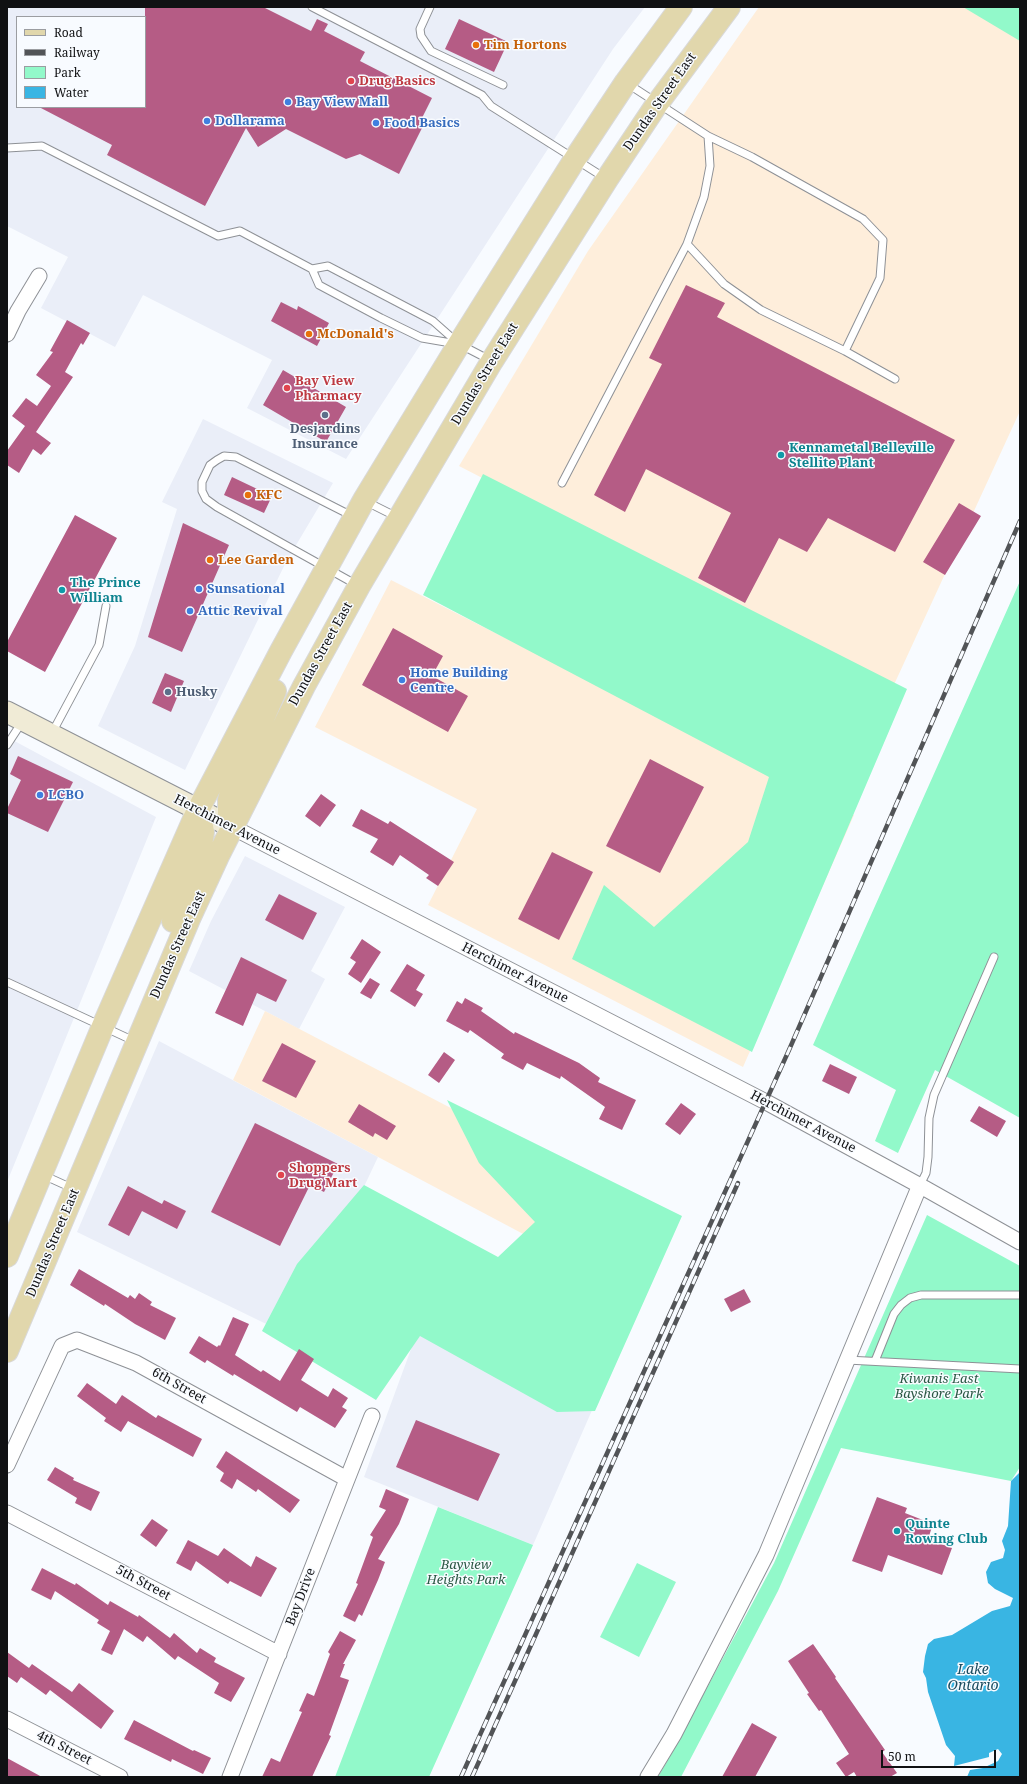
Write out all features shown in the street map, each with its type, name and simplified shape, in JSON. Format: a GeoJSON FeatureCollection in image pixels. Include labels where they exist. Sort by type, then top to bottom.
{"type":"FeatureCollection","features":[{"type":"Feature","properties":{"kind":"main road"},"geometry":{"type":"LineString","coordinates":[[7,1256],[103,1026],[198,810],[281,651],[360,509],[459,344],[575,159],[626,82],[681,7]]}},
{"type":"Feature","properties":{"kind":"main road","name":"Dundas Street East"},"geometry":{"type":"LineString","coordinates":[[7,1351],[167,969],[232,827],[291,710],[359,586],[492,361],[607,179],[657,104],[728,7]]}},
{"type":"Feature","properties":{"kind":"main road"},"geometry":{"type":"LineString","coordinates":[[232,827],[229,813],[229,800],[241,768],[274,694],[281,651]]}},
{"type":"Feature","properties":{"kind":"main road"},"geometry":{"type":"LineString","coordinates":[[167,969],[166,946],[169,933],[201,846],[202,832],[198,810]]}},
{"type":"Feature","properties":{"kind":"street"},"geometry":{"type":"LineString","coordinates":[[7,334],[38,276]]}},
{"type":"Feature","properties":{"kind":"street","name":"Herchimer Avenue"},"geometry":{"type":"LineString","coordinates":[[15,716],[746,1092],[920,1185],[1020,1242]]}},
{"type":"Feature","properties":{"kind":"street"},"geometry":{"type":"LineString","coordinates":[[648,1777],[674,1734],[766,1554],[920,1185]]}},
{"type":"Feature","properties":{"kind":"street","name":"6th Street"},"geometry":{"type":"LineString","coordinates":[[7,1465],[62,1346],[77,1340],[136,1363],[346,1479]]}},
{"type":"Feature","properties":{"kind":"street","name":"Bay Drive"},"geometry":{"type":"LineString","coordinates":[[230,1777],[372,1416]]}},
{"type":"Feature","properties":{"kind":"street","name":"5th Street"},"geometry":{"type":"LineString","coordinates":[[7,1512],[279,1654]]}},
{"type":"Feature","properties":{"kind":"street","name":"4th Street"},"geometry":{"type":"LineString","coordinates":[[7,1719],[120,1777]]}},
{"type":"Feature","properties":{"kind":"lane"},"geometry":{"type":"LineString","coordinates":[[312,7],[482,95],[491,106],[607,179]]}},
{"type":"Feature","properties":{"kind":"lane"},"geometry":{"type":"LineString","coordinates":[[430,7],[420,29],[421,36],[431,51],[503,85]]}},
{"type":"Feature","properties":{"kind":"lane"},"geometry":{"type":"LineString","coordinates":[[626,82],[657,104],[708,136],[752,157],[863,219],[884,240],[880,278],[845,351]]}},
{"type":"Feature","properties":{"kind":"lane"},"geometry":{"type":"LineString","coordinates":[[562,483],[687,244],[704,197],[710,166],[708,136]]}},
{"type":"Feature","properties":{"kind":"lane"},"geometry":{"type":"LineString","coordinates":[[7,148],[42,146],[218,236],[240,231],[312,269],[328,266],[433,321],[459,344],[492,361]]}},
{"type":"Feature","properties":{"kind":"lane"},"geometry":{"type":"LineString","coordinates":[[687,244],[724,284],[761,310],[845,351],[895,380]]}},
{"type":"Feature","properties":{"kind":"lane"},"geometry":{"type":"LineString","coordinates":[[312,269],[319,285],[422,338],[459,344]]}},
{"type":"Feature","properties":{"kind":"lane"},"geometry":{"type":"LineString","coordinates":[[359,586],[206,499],[202,491],[202,482],[210,465],[224,456],[236,457],[360,509],[399,518]]}},
{"type":"Feature","properties":{"kind":"lane"},"geometry":{"type":"LineString","coordinates":[[51,735],[99,645],[106,606]]}},
{"type":"Feature","properties":{"kind":"lane"},"geometry":{"type":"LineString","coordinates":[[7,746],[15,716]]}},
{"type":"Feature","properties":{"kind":"lane"},"geometry":{"type":"LineString","coordinates":[[920,1185],[926,1173],[929,1118],[934,1096],[994,957]]}},
{"type":"Feature","properties":{"kind":"lane"},"geometry":{"type":"LineString","coordinates":[[7,982],[136,1042]]}},
{"type":"Feature","properties":{"kind":"lane"},"geometry":{"type":"LineString","coordinates":[[41,1175],[75,1189]]}},
{"type":"Feature","properties":{"kind":"lane"},"geometry":{"type":"LineString","coordinates":[[875,1361],[894,1314],[901,1305],[910,1298],[921,1295],[1020,1295]]}},
{"type":"Feature","properties":{"kind":"lane"},"geometry":{"type":"LineString","coordinates":[[847,1360],[1020,1369]]}},
{"type":"Feature","properties":{"kind":"shaded area","name":"Bay View Mall"},"geometry":{"type":"Polygon","coordinates":[[[7,7],[645,7],[613,49],[346,459],[247,408],[272,360],[143,295],[115,347],[41,308],[68,257],[7,226],[7,7]]]}},
{"type":"Feature","properties":{"kind":"shaded area"},"geometry":{"type":"Polygon","coordinates":[[[759,7],[969,7],[1020,35],[1020,411],[892,689],[459,466],[588,251],[759,7]]]}},
{"type":"Feature","properties":{"kind":"shaded area"},"geometry":{"type":"Polygon","coordinates":[[[203,419],[333,483],[286,562],[185,770],[98,726],[135,646],[177,509],[162,502],[203,419]]]}},
{"type":"Feature","properties":{"kind":"shaded area"},"geometry":{"type":"Polygon","coordinates":[[[391,580],[854,815],[743,1067],[428,905],[477,809],[315,727],[391,580]]]}},
{"type":"Feature","properties":{"kind":"shaded area"},"geometry":{"type":"Polygon","coordinates":[[[7,737],[156,817],[7,1182],[7,737]]]}},
{"type":"Feature","properties":{"kind":"shaded area"},"geometry":{"type":"Polygon","coordinates":[[[245,856],[345,907],[311,971],[325,979],[299,1029],[189,971],[211,921],[245,856]]]}},
{"type":"Feature","properties":{"kind":"shaded area"},"geometry":{"type":"Polygon","coordinates":[[[265,1011],[673,1224],[642,1297],[233,1080],[265,1011]]]}},
{"type":"Feature","properties":{"kind":"shaded area"},"geometry":{"type":"Polygon","coordinates":[[[159,1041],[378,1157],[293,1337],[77,1232],[159,1041]]]}},
{"type":"Feature","properties":{"kind":"shaded area"},"geometry":{"type":"Polygon","coordinates":[[[421,1322],[593,1408],[533,1545],[364,1477],[421,1322]]]}},
{"type":"Feature","properties":{"kind":"green space"},"geometry":{"type":"Polygon","coordinates":[[[963,7],[1020,7],[1020,41],[963,7]]]}},
{"type":"Feature","properties":{"kind":"green space"},"geometry":{"type":"Polygon","coordinates":[[[483,474],[907,689],[752,1052],[572,959],[604,885],[654,927],[748,842],[769,777],[423,595],[483,474]]]}},
{"type":"Feature","properties":{"kind":"green space"},"geometry":{"type":"Polygon","coordinates":[[[1020,581],[1020,1118],[935,1070],[898,1153],[875,1141],[896,1090],[813,1045],[1020,581]]]}},
{"type":"Feature","properties":{"kind":"green space"},"geometry":{"type":"Polygon","coordinates":[[[447,1100],[682,1216],[595,1411],[557,1412],[420,1336],[376,1400],[262,1331],[297,1264],[364,1185],[498,1257],[535,1222],[479,1163],[447,1100]]]}},
{"type":"Feature","properties":{"kind":"green space","name":"Kiwanis East Bayshore Park"},"geometry":{"type":"Polygon","coordinates":[[[927,1215],[1020,1266],[1020,1467],[1011,1481],[841,1448],[778,1591],[681,1777],[658,1777],[774,1563],[927,1215]]]}},
{"type":"Feature","properties":{"kind":"green space","name":"Bayview Heights Park"},"geometry":{"type":"Polygon","coordinates":[[[438,1507],[533,1545],[429,1777],[335,1777],[438,1507]]]}},
{"type":"Feature","properties":{"kind":"green space"},"geometry":{"type":"Polygon","coordinates":[[[637,1563],[676,1582],[639,1657],[600,1637],[637,1563]]]}},
{"type":"Feature","properties":{"kind":"water","name":"Lake Ontario"},"geometry":{"type":"Polygon","coordinates":[[[1020,1472],[1020,1777],[967,1777],[970,1770],[983,1768],[998,1761],[1002,1754],[998,1749],[989,1753],[989,1757],[954,1766],[955,1756],[946,1745],[928,1692],[926,1678],[923,1672],[925,1656],[928,1644],[934,1639],[952,1635],[992,1611],[1010,1606],[1013,1598],[995,1589],[988,1583],[986,1572],[991,1562],[1003,1558],[1005,1550],[1002,1541],[1008,1526],[1011,1481],[1020,1472]]]}},
{"type":"Feature","properties":{"kind":"building","name":"Bay View Mall"},"geometry":{"type":"Polygon","coordinates":[[[145,7],[263,7],[311,31],[317,19],[328,24],[324,31],[365,52],[360,61],[432,98],[419,124],[423,126],[399,174],[360,154],[346,159],[286,129],[258,147],[246,128],[205,206],[107,155],[112,145],[41,108],[146,108],[145,7]]]}},
{"type":"Feature","properties":{"kind":"building","name":"Tim Hortons"},"geometry":{"type":"Polygon","coordinates":[[[459,19],[508,42],[494,72],[445,49],[459,19]]]}},
{"type":"Feature","properties":{"kind":"building","name":"Kennametal Belleville Stellite Plant"},"geometry":{"type":"Polygon","coordinates":[[[686,285],[725,303],[717,317],[955,440],[895,552],[828,518],[807,552],[779,538],[745,603],[698,578],[731,513],[646,469],[625,512],[594,495],[662,364],[649,358],[686,285]]]}},
{"type":"Feature","properties":{"kind":"building","name":"McDonald's"},"geometry":{"type":"Polygon","coordinates":[[[281,302],[297,310],[298,306],[329,323],[317,346],[271,321],[281,302]]]}},
{"type":"Feature","properties":{"kind":"building"},"geometry":{"type":"Polygon","coordinates":[[[67,320],[90,333],[83,345],[81,343],[65,372],[73,377],[36,432],[51,443],[41,455],[33,449],[19,473],[7,465],[7,451],[25,426],[12,416],[26,398],[37,406],[51,386],[36,375],[53,352],[50,351],[67,320]]]}},
{"type":"Feature","properties":{"kind":"building"},"geometry":{"type":"Polygon","coordinates":[[[283,370],[346,407],[326,442],[263,405],[283,370]]]}},
{"type":"Feature","properties":{"kind":"building","name":"KFC"},"geometry":{"type":"Polygon","coordinates":[[[232,477],[272,496],[264,513],[224,495],[232,477]]]}},
{"type":"Feature","properties":{"kind":"building"},"geometry":{"type":"Polygon","coordinates":[[[959,503],[981,516],[945,575],[923,562],[959,503]]]}},
{"type":"Feature","properties":{"kind":"building","name":"The Prince William"},"geometry":{"type":"Polygon","coordinates":[[[75,515],[117,538],[45,672],[7,651],[7,642],[75,515]]]}},
{"type":"Feature","properties":{"kind":"building"},"geometry":{"type":"Polygon","coordinates":[[[183,523],[229,545],[182,652],[148,637],[183,523]]]}},
{"type":"Feature","properties":{"kind":"building","name":"Home Building Centre"},"geometry":{"type":"Polygon","coordinates":[[[393,628],[443,656],[432,676],[468,696],[448,732],[362,685],[393,628]]]}},
{"type":"Feature","properties":{"kind":"building","name":"Husky"},"geometry":{"type":"Polygon","coordinates":[[[165,673],[184,681],[171,712],[152,703],[165,673]]]}},
{"type":"Feature","properties":{"kind":"building","name":"LCBO"},"geometry":{"type":"Polygon","coordinates":[[[18,756],[73,782],[48,832],[7,813],[7,809],[21,780],[10,774],[18,756]]]}},
{"type":"Feature","properties":{"kind":"building"},"geometry":{"type":"Polygon","coordinates":[[[650,759],[704,787],[660,873],[606,846],[650,759]]]}},
{"type":"Feature","properties":{"kind":"building"},"geometry":{"type":"Polygon","coordinates":[[[321,794],[336,805],[320,827],[305,816],[321,794]]]}},
{"type":"Feature","properties":{"kind":"building"},"geometry":{"type":"Polygon","coordinates":[[[361,809],[388,824],[390,821],[454,862],[438,886],[426,878],[429,875],[400,855],[393,866],[370,852],[378,839],[352,826],[361,809]]]}},
{"type":"Feature","properties":{"kind":"building"},"geometry":{"type":"Polygon","coordinates":[[[552,852],[593,872],[559,940],[518,919],[552,852]]]}},
{"type":"Feature","properties":{"kind":"building"},"geometry":{"type":"Polygon","coordinates":[[[279,894],[317,913],[303,940],[265,920],[279,894]]]}},
{"type":"Feature","properties":{"kind":"building"},"geometry":{"type":"Polygon","coordinates":[[[362,939],[381,952],[361,983],[348,974],[356,962],[350,958],[362,939]]]}},
{"type":"Feature","properties":{"kind":"building"},"geometry":{"type":"Polygon","coordinates":[[[241,957],[287,980],[276,1002],[257,993],[243,1026],[215,1013],[241,957]]]}},
{"type":"Feature","properties":{"kind":"building"},"geometry":{"type":"Polygon","coordinates":[[[407,964],[425,975],[416,990],[423,994],[415,1007],[390,991],[407,964]]]}},
{"type":"Feature","properties":{"kind":"building"},"geometry":{"type":"Polygon","coordinates":[[[370,978],[380,984],[371,999],[360,993],[370,978]]]}},
{"type":"Feature","properties":{"kind":"building"},"geometry":{"type":"Polygon","coordinates":[[[465,998],[483,1008],[481,1011],[514,1034],[515,1032],[579,1063],[600,1078],[598,1082],[636,1100],[622,1130],[599,1119],[605,1107],[561,1076],[560,1079],[527,1063],[523,1070],[501,1058],[504,1054],[470,1030],[468,1033],[446,1021],[457,1001],[462,1004],[465,998]]]}},
{"type":"Feature","properties":{"kind":"building"},"geometry":{"type":"Polygon","coordinates":[[[282,1043],[316,1061],[296,1098],[262,1081],[282,1043]]]}},
{"type":"Feature","properties":{"kind":"building"},"geometry":{"type":"Polygon","coordinates":[[[444,1052],[455,1060],[439,1083],[428,1075],[444,1052]]]}},
{"type":"Feature","properties":{"kind":"building"},"geometry":{"type":"Polygon","coordinates":[[[830,1064],[857,1077],[849,1094],[822,1081],[830,1064]]]}},
{"type":"Feature","properties":{"kind":"building"},"geometry":{"type":"Polygon","coordinates":[[[681,1103],[696,1114],[680,1135],[665,1124],[681,1103]]]}},
{"type":"Feature","properties":{"kind":"building"},"geometry":{"type":"Polygon","coordinates":[[[359,1104],[396,1126],[387,1140],[375,1133],[373,1137],[348,1122],[359,1104]]]}},
{"type":"Feature","properties":{"kind":"building"},"geometry":{"type":"Polygon","coordinates":[[[979,1106],[1006,1121],[997,1137],[970,1121],[979,1106]]]}},
{"type":"Feature","properties":{"kind":"building","name":"Shoppers Drug Mart"},"geometry":{"type":"Polygon","coordinates":[[[255,1123],[338,1164],[324,1192],[310,1185],[280,1246],[211,1212],[255,1123]]]}},
{"type":"Feature","properties":{"kind":"building"},"geometry":{"type":"Polygon","coordinates":[[[128,1186],[162,1204],[164,1200],[186,1211],[177,1229],[142,1211],[129,1236],[108,1225],[128,1186]]]}},
{"type":"Feature","properties":{"kind":"building"},"geometry":{"type":"Polygon","coordinates":[[[79,1269],[128,1298],[130,1295],[135,1299],[139,1293],[152,1302],[150,1305],[176,1318],[165,1340],[70,1285],[79,1269]]]}},
{"type":"Feature","properties":{"kind":"building"},"geometry":{"type":"Polygon","coordinates":[[[744,1289],[751,1302],[731,1312],[724,1299],[744,1289]]]}},
{"type":"Feature","properties":{"kind":"building"},"geometry":{"type":"Polygon","coordinates":[[[233,1317],[249,1324],[235,1355],[261,1372],[263,1370],[280,1381],[299,1349],[314,1359],[301,1380],[328,1397],[333,1388],[348,1398],[342,1407],[347,1410],[335,1428],[300,1407],[297,1412],[234,1374],[233,1376],[207,1360],[205,1363],[189,1353],[199,1336],[217,1347],[219,1345],[220,1346],[233,1317]]]}},
{"type":"Feature","properties":{"kind":"building"},"geometry":{"type":"Polygon","coordinates":[[[87,1383],[116,1404],[122,1395],[156,1418],[158,1415],[202,1439],[193,1457],[128,1421],[121,1432],[104,1421],[106,1418],[77,1396],[87,1383]]]}},
{"type":"Feature","properties":{"kind":"building"},"geometry":{"type":"Polygon","coordinates":[[[416,1420],[500,1454],[478,1501],[396,1467],[416,1420]]]}},
{"type":"Feature","properties":{"kind":"building"},"geometry":{"type":"Polygon","coordinates":[[[226,1451],[300,1500],[290,1513],[258,1489],[256,1492],[237,1479],[232,1489],[220,1481],[224,1473],[216,1467],[226,1451]]]}},
{"type":"Feature","properties":{"kind":"building"},"geometry":{"type":"Polygon","coordinates":[[[55,1467],[74,1478],[73,1480],[100,1492],[91,1511],[75,1503],[77,1498],[47,1480],[55,1467]]]}},
{"type":"Feature","properties":{"kind":"building"},"geometry":{"type":"Polygon","coordinates":[[[386,1489],[409,1499],[399,1524],[378,1559],[385,1562],[362,1616],[359,1614],[355,1622],[343,1616],[358,1584],[356,1583],[373,1537],[370,1535],[386,1510],[379,1507],[386,1489]]]}},
{"type":"Feature","properties":{"kind":"building","name":"Quinte Rowing Club"},"geometry":{"type":"Polygon","coordinates":[[[877,1497],[907,1508],[905,1513],[933,1524],[928,1539],[952,1548],[942,1575],[888,1555],[882,1572],[852,1561],[877,1497]]]}},
{"type":"Feature","properties":{"kind":"building"},"geometry":{"type":"Polygon","coordinates":[[[152,1519],[168,1530],[156,1547],[140,1535],[152,1519]]]}},
{"type":"Feature","properties":{"kind":"building"},"geometry":{"type":"Polygon","coordinates":[[[188,1540],[218,1556],[224,1548],[251,1567],[256,1556],[277,1568],[261,1597],[230,1581],[228,1584],[196,1561],[191,1571],[176,1563],[188,1540]]]}},
{"type":"Feature","properties":{"kind":"building"},"geometry":{"type":"Polygon","coordinates":[[[42,1568],[75,1585],[76,1583],[108,1605],[110,1601],[138,1617],[139,1615],[170,1638],[174,1633],[197,1653],[200,1648],[216,1658],[214,1662],[245,1678],[231,1702],[214,1693],[219,1683],[178,1656],[175,1660],[147,1636],[143,1642],[124,1629],[112,1655],[101,1650],[110,1631],[97,1623],[99,1620],[55,1591],[51,1600],[31,1590],[42,1568]]]}},
{"type":"Feature","properties":{"kind":"building"},"geometry":{"type":"Polygon","coordinates":[[[340,1631],[356,1640],[343,1664],[345,1664],[340,1677],[349,1680],[329,1735],[331,1736],[312,1777],[262,1777],[271,1758],[280,1762],[302,1712],[299,1711],[307,1693],[314,1696],[330,1654],[328,1652],[340,1631]]]}},
{"type":"Feature","properties":{"kind":"building"},"geometry":{"type":"Polygon","coordinates":[[[813,1644],[885,1750],[882,1752],[897,1773],[890,1777],[857,1777],[854,1772],[846,1777],[836,1763],[849,1754],[821,1710],[819,1711],[807,1694],[809,1693],[788,1661],[813,1644]]]}},
{"type":"Feature","properties":{"kind":"building"},"geometry":{"type":"Polygon","coordinates":[[[7,1652],[29,1668],[32,1664],[72,1692],[79,1683],[114,1711],[101,1729],[50,1690],[46,1695],[21,1677],[17,1683],[7,1676],[7,1652]]]}},
{"type":"Feature","properties":{"kind":"building"},"geometry":{"type":"Polygon","coordinates":[[[134,1720],[193,1751],[194,1750],[211,1758],[203,1774],[172,1759],[171,1762],[124,1739],[134,1720]]]}},
{"type":"Feature","properties":{"kind":"building"},"geometry":{"type":"Polygon","coordinates":[[[752,1723],[777,1737],[755,1777],[722,1777],[752,1723]]]}},
{"type":"Feature","properties":{"kind":"building"},"geometry":{"type":"Polygon","coordinates":[[[7,1758],[42,1777],[7,1777],[7,1758]]]}},
{"type":"Feature","properties":{"kind":"railway"},"geometry":{"type":"LineString","coordinates":[[461,1777],[789,1050],[1020,521]]}},
{"type":"Feature","properties":{"kind":"railway"},"geometry":{"type":"LineString","coordinates":[[472,1777],[738,1183]]}},
{"type":"Feature","properties":{"kind":"place","name":"Tim Hortons"},"geometry":{"type":"Point","coordinates":[476,45]}},
{"type":"Feature","properties":{"kind":"place","name":"Drug Basics"},"geometry":{"type":"Point","coordinates":[351,81]}},
{"type":"Feature","properties":{"kind":"place","name":"Bay View Mall"},"geometry":{"type":"Point","coordinates":[288,102]}},
{"type":"Feature","properties":{"kind":"place","name":"Dollarama"},"geometry":{"type":"Point","coordinates":[207,121]}},
{"type":"Feature","properties":{"kind":"place","name":"Food Basics"},"geometry":{"type":"Point","coordinates":[376,123]}},
{"type":"Feature","properties":{"kind":"place","name":"McDonald's"},"geometry":{"type":"Point","coordinates":[309,334]}},
{"type":"Feature","properties":{"kind":"place","name":"Bay View Pharmacy"},"geometry":{"type":"Point","coordinates":[287,388]}},
{"type":"Feature","properties":{"kind":"place","name":"Desjardins Insurance"},"geometry":{"type":"Point","coordinates":[325,415]}},
{"type":"Feature","properties":{"kind":"place","name":"Kennametal Belleville Stellite Plant"},"geometry":{"type":"Point","coordinates":[781,455]}},
{"type":"Feature","properties":{"kind":"place","name":"KFC"},"geometry":{"type":"Point","coordinates":[248,495]}},
{"type":"Feature","properties":{"kind":"place","name":"Lee Garden"},"geometry":{"type":"Point","coordinates":[210,560]}},
{"type":"Feature","properties":{"kind":"place","name":"Sunsational"},"geometry":{"type":"Point","coordinates":[199,589]}},
{"type":"Feature","properties":{"kind":"place","name":"The Prince William"},"geometry":{"type":"Point","coordinates":[62,590]}},
{"type":"Feature","properties":{"kind":"place","name":"Attic Revival"},"geometry":{"type":"Point","coordinates":[190,611]}},
{"type":"Feature","properties":{"kind":"place","name":"Home Building Centre"},"geometry":{"type":"Point","coordinates":[402,680]}},
{"type":"Feature","properties":{"kind":"place","name":"Husky"},"geometry":{"type":"Point","coordinates":[168,692]}},
{"type":"Feature","properties":{"kind":"place","name":"LCBO"},"geometry":{"type":"Point","coordinates":[40,795]}},
{"type":"Feature","properties":{"kind":"place","name":"Shoppers Drug Mart"},"geometry":{"type":"Point","coordinates":[281,1175]}},
{"type":"Feature","properties":{"kind":"place","name":"Quinte Rowing Club"},"geometry":{"type":"Point","coordinates":[897,1531]}}]}
